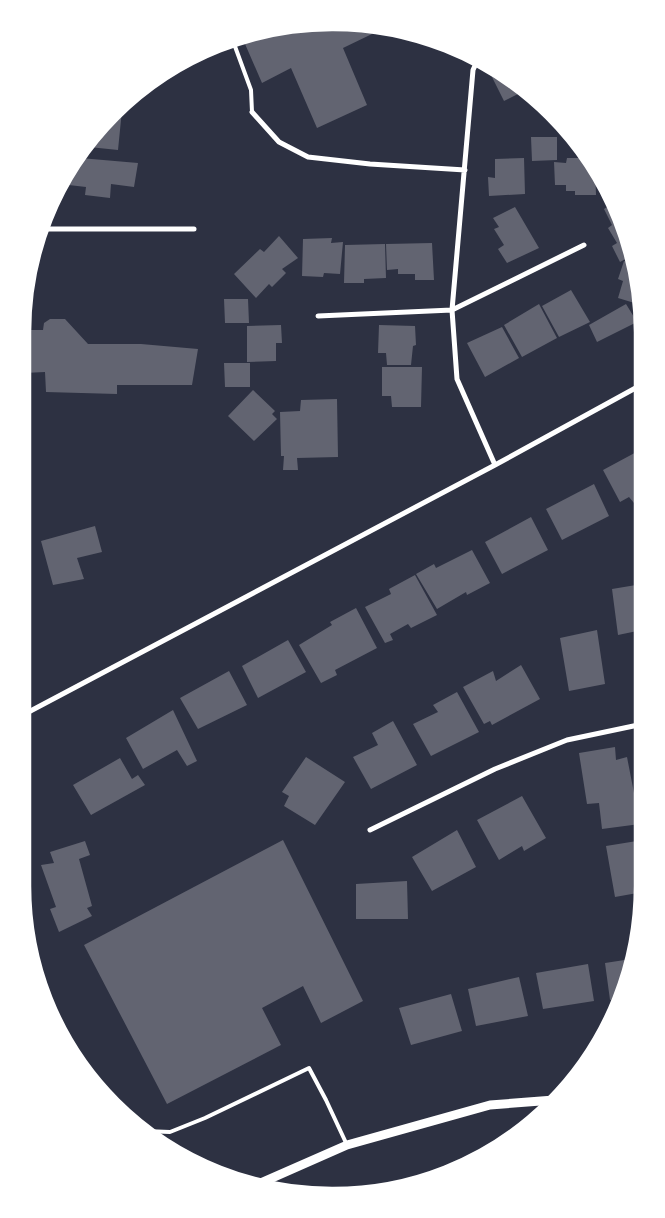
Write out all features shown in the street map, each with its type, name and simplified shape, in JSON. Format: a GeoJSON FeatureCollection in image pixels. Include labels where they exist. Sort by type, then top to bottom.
{"type":"FeatureCollection","features":[{"type":"Feature","properties":{"kind":"street"},"geometry":{"type":"LineString","coordinates":[[475,66],[452,310],[456,379],[495,465]]}},
{"type":"Feature","properties":{"kind":"street"},"geometry":{"type":"LineString","coordinates":[[252,112],[279,142],[308,157],[370,164],[464,170]]}},
{"type":"Feature","properties":{"kind":"street"},"geometry":{"type":"LineString","coordinates":[[48,229],[194,229]]}},
{"type":"Feature","properties":{"kind":"street"},"geometry":{"type":"LineString","coordinates":[[318,316],[452,310],[584,245]]}},
{"type":"Feature","properties":{"kind":"street"},"geometry":{"type":"LineString","coordinates":[[30,712],[495,465],[635,388]]}},
{"type":"Feature","properties":{"kind":"street"},"geometry":{"type":"LineString","coordinates":[[370,830],[495,769],[567,740],[635,725]]}},
{"type":"Feature","properties":{"kind":"street"},"geometry":{"type":"LineString","coordinates":[[266,1181],[347,1145],[490,1105],[544,1101]]}},
{"type":"Feature","properties":{"kind":"lane"},"geometry":{"type":"LineString","coordinates":[[235,46],[251,90],[252,112]]}},
{"type":"Feature","properties":{"kind":"lane"},"geometry":{"type":"LineString","coordinates":[[157,1131],[170,1132],[205,1118],[309,1068],[347,1145]]}},
{"type":"Feature","properties":{"kind":"building"},"geometry":{"type":"Polygon","coordinates":[[[332,30],[372,33],[343,48],[367,105],[317,128],[291,68],[262,83],[245,43],[273,36],[313,31],[332,30]]]}},
{"type":"Feature","properties":{"kind":"building"},"geometry":{"type":"Polygon","coordinates":[[[491,75],[518,94],[504,101],[491,75]]]}},
{"type":"Feature","properties":{"kind":"building"},"geometry":{"type":"Polygon","coordinates":[[[121,117],[118,150],[93,147],[121,117]]]}},
{"type":"Feature","properties":{"kind":"building"},"geometry":{"type":"Polygon","coordinates":[[[531,137],[557,137],[557,160],[532,161],[531,137]]]}},
{"type":"Feature","properties":{"kind":"building"},"geometry":{"type":"Polygon","coordinates":[[[85,158],[138,163],[134,187],[111,184],[110,198],[85,195],[86,187],[69,185],[85,158]]]}},
{"type":"Feature","properties":{"kind":"building"},"geometry":{"type":"Polygon","coordinates":[[[524,158],[525,194],[489,196],[488,177],[495,178],[495,159],[524,158]]]}},
{"type":"Feature","properties":{"kind":"building"},"geometry":{"type":"Polygon","coordinates":[[[567,158],[580,158],[596,184],[596,195],[575,195],[575,191],[566,191],[566,185],[555,185],[554,162],[566,163],[567,158]]]}},
{"type":"Feature","properties":{"kind":"building"},"geometry":{"type":"Polygon","coordinates":[[[515,207],[539,248],[507,263],[498,249],[504,245],[494,229],[499,227],[493,218],[515,207]]]}},
{"type":"Feature","properties":{"kind":"building"},"geometry":{"type":"Polygon","coordinates":[[[607,207],[625,254],[626,259],[620,262],[612,246],[617,243],[608,228],[612,225],[604,209],[607,207]]]}},
{"type":"Feature","properties":{"kind":"building"},"geometry":{"type":"Polygon","coordinates":[[[279,236],[298,258],[282,269],[286,273],[272,287],[269,284],[256,298],[234,274],[260,249],[264,252],[279,236]]]}},
{"type":"Feature","properties":{"kind":"building"},"geometry":{"type":"Polygon","coordinates":[[[332,238],[331,243],[343,242],[340,274],[324,273],[323,277],[302,276],[303,239],[332,238]]]}},
{"type":"Feature","properties":{"kind":"building"},"geometry":{"type":"Polygon","coordinates":[[[432,243],[434,280],[415,280],[415,274],[398,274],[398,269],[387,270],[386,244],[432,243]]]}},
{"type":"Feature","properties":{"kind":"building"},"geometry":{"type":"Polygon","coordinates":[[[385,244],[386,278],[364,279],[364,283],[344,283],[345,245],[385,244]]]}},
{"type":"Feature","properties":{"kind":"building"},"geometry":{"type":"Polygon","coordinates":[[[624,261],[627,262],[633,303],[618,298],[623,281],[618,279],[624,261]]]}},
{"type":"Feature","properties":{"kind":"building"},"geometry":{"type":"Polygon","coordinates":[[[571,290],[590,322],[559,337],[542,306],[571,290]]]}},
{"type":"Feature","properties":{"kind":"building"},"geometry":{"type":"Polygon","coordinates":[[[224,299],[248,299],[249,323],[225,323],[224,299]]]}},
{"type":"Feature","properties":{"kind":"building"},"geometry":{"type":"Polygon","coordinates":[[[539,304],[557,338],[522,357],[504,325],[539,304]]]}},
{"type":"Feature","properties":{"kind":"building"},"geometry":{"type":"Polygon","coordinates":[[[626,304],[634,317],[635,323],[597,342],[589,325],[626,304]]]}},
{"type":"Feature","properties":{"kind":"building"},"geometry":{"type":"Polygon","coordinates":[[[50,319],[65,319],[88,344],[141,344],[198,349],[192,385],[117,385],[117,394],[46,392],[45,372],[30,373],[30,330],[43,330],[44,323],[50,319]]]}},
{"type":"Feature","properties":{"kind":"building"},"geometry":{"type":"Polygon","coordinates":[[[281,325],[282,343],[276,343],[276,361],[247,362],[247,326],[281,325]]]}},
{"type":"Feature","properties":{"kind":"building"},"geometry":{"type":"Polygon","coordinates":[[[379,325],[415,326],[416,345],[413,346],[411,365],[387,365],[386,353],[378,353],[379,325]]]}},
{"type":"Feature","properties":{"kind":"building"},"geometry":{"type":"Polygon","coordinates":[[[502,327],[519,358],[485,377],[467,343],[502,327]]]}},
{"type":"Feature","properties":{"kind":"building"},"geometry":{"type":"Polygon","coordinates":[[[224,363],[250,363],[250,387],[225,387],[224,363]]]}},
{"type":"Feature","properties":{"kind":"building"},"geometry":{"type":"Polygon","coordinates":[[[382,367],[422,367],[421,407],[392,407],[391,396],[382,396],[382,367]]]}},
{"type":"Feature","properties":{"kind":"building"},"geometry":{"type":"Polygon","coordinates":[[[253,390],[275,411],[272,414],[277,419],[254,441],[228,416],[253,390]]]}},
{"type":"Feature","properties":{"kind":"building"},"geometry":{"type":"Polygon","coordinates":[[[337,399],[338,457],[297,458],[298,470],[283,470],[284,456],[281,456],[280,412],[300,411],[301,400],[337,399]]]}},
{"type":"Feature","properties":{"kind":"building"},"geometry":{"type":"Polygon","coordinates":[[[635,453],[635,502],[629,497],[620,502],[603,470],[635,453]]]}},
{"type":"Feature","properties":{"kind":"building"},"geometry":{"type":"Polygon","coordinates":[[[594,484],[609,516],[562,540],[546,509],[594,484]]]}},
{"type":"Feature","properties":{"kind":"building"},"geometry":{"type":"Polygon","coordinates":[[[531,517],[548,550],[502,574],[485,542],[531,517]]]}},
{"type":"Feature","properties":{"kind":"building"},"geometry":{"type":"Polygon","coordinates":[[[95,526],[102,552],[77,558],[84,579],[53,585],[41,541],[95,526]]]}},
{"type":"Feature","properties":{"kind":"building"},"geometry":{"type":"Polygon","coordinates":[[[472,550],[490,583],[467,595],[466,592],[437,609],[416,574],[434,564],[436,568],[472,550]]]}},
{"type":"Feature","properties":{"kind":"building"},"geometry":{"type":"Polygon","coordinates":[[[415,575],[437,615],[411,628],[408,624],[390,634],[393,640],[385,643],[365,607],[391,594],[389,589],[415,575]]]}},
{"type":"Feature","properties":{"kind":"building"},"geometry":{"type":"Polygon","coordinates":[[[635,585],[635,631],[618,635],[612,589],[635,585]]]}},
{"type":"Feature","properties":{"kind":"building"},"geometry":{"type":"Polygon","coordinates":[[[356,608],[377,648],[335,670],[337,675],[321,683],[299,645],[332,625],[330,622],[356,608]]]}},
{"type":"Feature","properties":{"kind":"building"},"geometry":{"type":"Polygon","coordinates":[[[597,630],[605,684],[569,691],[560,638],[597,630]]]}},
{"type":"Feature","properties":{"kind":"building"},"geometry":{"type":"Polygon","coordinates":[[[288,640],[306,672],[258,698],[242,666],[288,640]]]}},
{"type":"Feature","properties":{"kind":"building"},"geometry":{"type":"Polygon","coordinates":[[[521,665],[540,699],[492,725],[490,721],[484,724],[463,687],[493,671],[496,681],[521,665]]]}},
{"type":"Feature","properties":{"kind":"building"},"geometry":{"type":"Polygon","coordinates":[[[229,671],[247,705],[198,729],[180,698],[229,671]]]}},
{"type":"Feature","properties":{"kind":"building"},"geometry":{"type":"Polygon","coordinates":[[[457,692],[479,732],[431,756],[413,724],[438,712],[433,705],[457,692]]]}},
{"type":"Feature","properties":{"kind":"building"},"geometry":{"type":"Polygon","coordinates":[[[173,710],[197,761],[187,766],[177,750],[143,769],[126,738],[173,710]]]}},
{"type":"Feature","properties":{"kind":"building"},"geometry":{"type":"Polygon","coordinates":[[[393,721],[417,765],[371,789],[353,757],[378,745],[372,733],[393,721]]]}},
{"type":"Feature","properties":{"kind":"building"},"geometry":{"type":"Polygon","coordinates":[[[615,747],[616,760],[627,757],[635,798],[635,825],[602,829],[599,803],[587,804],[579,753],[615,747]]]}},
{"type":"Feature","properties":{"kind":"building"},"geometry":{"type":"Polygon","coordinates":[[[306,757],[345,782],[315,825],[284,806],[289,796],[282,792],[306,757]]]}},
{"type":"Feature","properties":{"kind":"building"},"geometry":{"type":"Polygon","coordinates":[[[120,758],[132,779],[138,775],[145,785],[91,815],[73,785],[120,758]]]}},
{"type":"Feature","properties":{"kind":"building"},"geometry":{"type":"Polygon","coordinates":[[[522,796],[546,838],[524,851],[522,846],[499,860],[477,820],[522,796]]]}},
{"type":"Feature","properties":{"kind":"building"},"geometry":{"type":"Polygon","coordinates":[[[457,830],[476,867],[432,891],[412,857],[457,830]]]}},
{"type":"Feature","properties":{"kind":"building"},"geometry":{"type":"Polygon","coordinates":[[[283,840],[363,1001],[321,1023],[303,986],[262,1008],[281,1045],[167,1104],[84,945],[283,840]]]}},
{"type":"Feature","properties":{"kind":"building"},"geometry":{"type":"Polygon","coordinates":[[[85,841],[90,855],[79,859],[92,906],[87,908],[92,916],[59,932],[50,909],[56,907],[41,865],[54,863],[50,852],[85,841]]]}},
{"type":"Feature","properties":{"kind":"building"},"geometry":{"type":"Polygon","coordinates":[[[635,841],[635,893],[615,897],[606,846],[635,841]]]}},
{"type":"Feature","properties":{"kind":"building"},"geometry":{"type":"Polygon","coordinates":[[[407,881],[408,919],[356,919],[356,884],[407,881]]]}},
{"type":"Feature","properties":{"kind":"building"},"geometry":{"type":"Polygon","coordinates":[[[626,960],[613,999],[610,1000],[605,963],[626,960]]]}},
{"type":"Feature","properties":{"kind":"building"},"geometry":{"type":"Polygon","coordinates":[[[588,964],[594,1001],[543,1009],[536,973],[588,964]]]}},
{"type":"Feature","properties":{"kind":"building"},"geometry":{"type":"Polygon","coordinates":[[[519,977],[528,1016],[476,1026],[468,989],[519,977]]]}},
{"type":"Feature","properties":{"kind":"building"},"geometry":{"type":"Polygon","coordinates":[[[451,994],[462,1031],[411,1045],[399,1008],[451,994]]]}}]}
